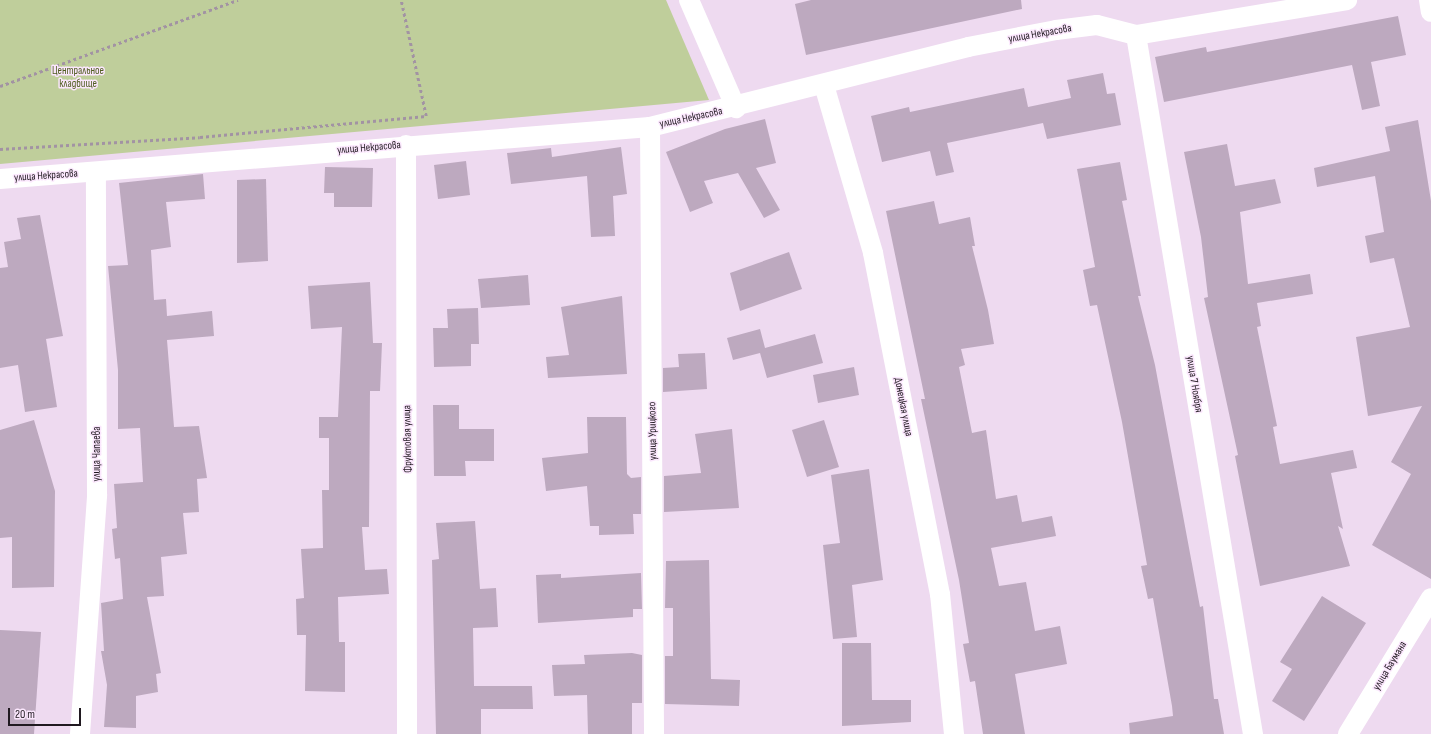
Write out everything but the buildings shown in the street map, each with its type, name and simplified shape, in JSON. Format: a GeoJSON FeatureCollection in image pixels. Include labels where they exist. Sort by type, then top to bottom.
{"type":"FeatureCollection","features":[{"type":"Feature","properties":{"kind":"street","name":"улица Некрасова"},"geometry":{"type":"LineString","coordinates":[[689,0],[736,108]]}},
{"type":"Feature","properties":{"kind":"street","name":"улица Некрасова"},"geometry":{"type":"LineString","coordinates":[[0,179],[96,173],[406,145],[650,127],[736,108],[968,47],[1056,30],[1098,25],[1136,35],[1347,0]]}},
{"type":"Feature","properties":{"kind":"street"},"geometry":{"type":"LineString","coordinates":[[1428,0],[1431,12]]}},
{"type":"Feature","properties":{"kind":"street","name":"улица 7 Ноября"},"geometry":{"type":"LineString","coordinates":[[1136,35],[1252,734]]}},
{"type":"Feature","properties":{"kind":"street","name":"Донецкая улица"},"geometry":{"type":"LineString","coordinates":[[824,85],[873,254],[940,594],[954,734]]}},
{"type":"Feature","properties":{"kind":"street","name":"улица Урицкого"},"geometry":{"type":"LineString","coordinates":[[650,127],[654,734]]}},
{"type":"Feature","properties":{"kind":"street","name":"Фруктовая улица"},"geometry":{"type":"LineString","coordinates":[[406,145],[407,734]]}},
{"type":"Feature","properties":{"kind":"street","name":"улица Чапаева"},"geometry":{"type":"LineString","coordinates":[[80,734],[97,495],[96,173]]}},
{"type":"Feature","properties":{"kind":"street","name":"улица Баумана"},"geometry":{"type":"LineString","coordinates":[[1348,734],[1431,598]]}},
{"type":"Feature","properties":{"kind":"path"},"geometry":{"type":"LineString","coordinates":[[0,86],[238,0]]}},
{"type":"Feature","properties":{"kind":"path"},"geometry":{"type":"LineString","coordinates":[[0,149],[200,137],[426,116],[401,0]]}},
{"type":"Feature","properties":{"kind":"green space","name":"Центральное кладбище"},"geometry":{"type":"Polygon","coordinates":[[[0,0],[666,0],[709,100],[0,164],[0,0]]]}}]}
